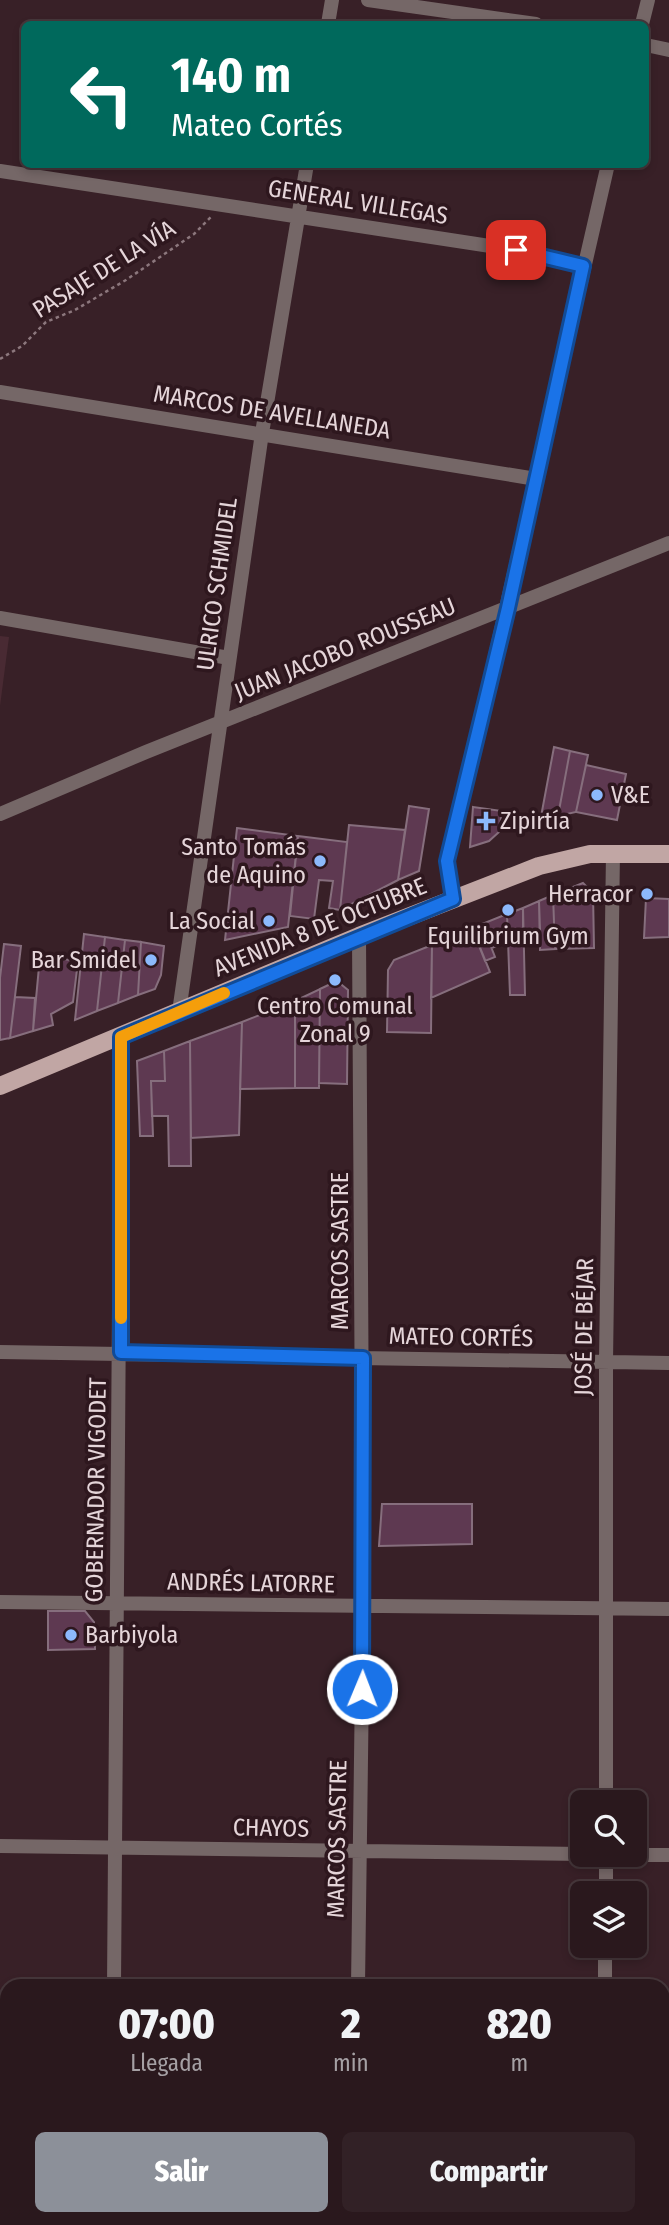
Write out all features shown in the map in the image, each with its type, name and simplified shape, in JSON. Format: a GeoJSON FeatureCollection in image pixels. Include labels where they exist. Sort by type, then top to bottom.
{"type":"FeatureCollection","features":[{"type":"Feature","properties":{"kind":"main road","name":"AVENIDA 8 DE OCTUBRE"},"geometry":{"type":"LineString","coordinates":[[0,1086],[359,936],[562,859],[613,852],[669,854]]}},
{"type":"Feature","properties":{"kind":"street"},"geometry":{"type":"LineString","coordinates":[[328,21],[332,0]]}},
{"type":"Feature","properties":{"kind":"street"},"geometry":{"type":"LineString","coordinates":[[368,0],[515,21]]}},
{"type":"Feature","properties":{"kind":"street"},"geometry":{"type":"LineString","coordinates":[[643,21],[648,0]]}},
{"type":"Feature","properties":{"kind":"street"},"geometry":{"type":"LineString","coordinates":[[649,46],[669,50]]}},
{"type":"Feature","properties":{"kind":"street","name":"ULRICO SCHMIDEL"},"geometry":{"type":"LineString","coordinates":[[179,1012],[262,433],[306,168]]}},
{"type":"Feature","properties":{"kind":"street"},"geometry":{"type":"LineString","coordinates":[[453,899],[447,861],[508,608],[607,168]]}},
{"type":"Feature","properties":{"kind":"street","name":"GENERAL VILLEGAS"},"geometry":{"type":"LineString","coordinates":[[0,171],[516,250],[583,266]]}},
{"type":"Feature","properties":{"kind":"street","name":"MARCOS DE AVELLANEDA"},"geometry":{"type":"LineString","coordinates":[[0,392],[536,479]]}},
{"type":"Feature","properties":{"kind":"street","name":"JUAN JACOBO ROUSSEAU"},"geometry":{"type":"LineString","coordinates":[[0,814],[669,543]]}},
{"type":"Feature","properties":{"kind":"street"},"geometry":{"type":"LineString","coordinates":[[0,618],[229,658]]}},
{"type":"Feature","properties":{"kind":"street","name":"JOSÉ DE BÉJAR"},"geometry":{"type":"LineString","coordinates":[[606,1790],[606,1362],[613,852]]}},
{"type":"Feature","properties":{"kind":"street","name":"MARCOS SASTRE"},"geometry":{"type":"LineString","coordinates":[[358,1979],[363,1608],[359,936]]}},
{"type":"Feature","properties":{"kind":"street","name":"GOBERNADOR VIGODET"},"geometry":{"type":"LineString","coordinates":[[114,1979],[121,1352],[121,1037]]}},
{"type":"Feature","properties":{"kind":"street","name":"MATEO CORTÉS"},"geometry":{"type":"LineString","coordinates":[[0,1352],[669,1363]]}},
{"type":"Feature","properties":{"kind":"street","name":"ANDRÉS LATORRE"},"geometry":{"type":"LineString","coordinates":[[0,1602],[363,1608],[669,1609]]}},
{"type":"Feature","properties":{"kind":"street","name":"CHAYOS"},"geometry":{"type":"LineString","coordinates":[[0,1846],[570,1854]]}},
{"type":"Feature","properties":{"kind":"street"},"geometry":{"type":"LineString","coordinates":[[647,1855],[669,1855]]}},
{"type":"Feature","properties":{"kind":"street"},"geometry":{"type":"LineString","coordinates":[[604,1979],[605,1958]]}},
{"type":"Feature","properties":{"kind":"path","name":"PASAJE DE LA VÍA"},"geometry":{"type":"LineString","coordinates":[[0,359],[22,346],[46,322],[126,280],[194,234],[223,204]]}},
{"type":"Feature","properties":{"kind":"shaded area"},"geometry":{"type":"Polygon","coordinates":[[[0,636],[9,637],[0,706],[0,636]]]}},
{"type":"Feature","properties":{"kind":"building"},"geometry":{"type":"Polygon","coordinates":[[[554,747],[570,751],[558,816],[540,822],[554,747]]]}},
{"type":"Feature","properties":{"kind":"building"},"geometry":{"type":"Polygon","coordinates":[[[570,751],[588,755],[576,812],[558,816],[570,751]]]}},
{"type":"Feature","properties":{"kind":"building"},"geometry":{"type":"Polygon","coordinates":[[[586,765],[626,774],[617,820],[576,812],[586,765]]]}},
{"type":"Feature","properties":{"kind":"building"},"geometry":{"type":"Polygon","coordinates":[[[409,806],[429,809],[419,871],[398,880],[409,806]]]}},
{"type":"Feature","properties":{"kind":"building","name":"Zipirtía"},"geometry":{"type":"Polygon","coordinates":[[[473,807],[502,811],[499,832],[489,841],[470,847],[473,807]]]}},
{"type":"Feature","properties":{"kind":"building"},"geometry":{"type":"Polygon","coordinates":[[[349,825],[405,830],[398,880],[340,910],[349,825]]]}},
{"type":"Feature","properties":{"kind":"building"},"geometry":{"type":"Polygon","coordinates":[[[237,828],[298,836],[288,927],[225,940],[237,828]]]}},
{"type":"Feature","properties":{"kind":"building","name":"Santo Tomás de Aquino"},"geometry":{"type":"Polygon","coordinates":[[[298,836],[347,842],[340,910],[329,908],[333,881],[319,880],[314,919],[290,916],[298,836]]]}},
{"type":"Feature","properties":{"kind":"building"},"geometry":{"type":"Polygon","coordinates":[[[583,883],[593,893],[594,948],[555,949],[553,895],[583,883]]]}},
{"type":"Feature","properties":{"kind":"building"},"geometry":{"type":"Polygon","coordinates":[[[553,895],[555,949],[540,950],[539,901],[553,895]]]}},
{"type":"Feature","properties":{"kind":"building"},"geometry":{"type":"Polygon","coordinates":[[[646,898],[669,899],[669,937],[644,938],[646,898]]]}},
{"type":"Feature","properties":{"kind":"building"},"geometry":{"type":"Polygon","coordinates":[[[539,901],[540,929],[523,930],[523,908],[539,901]]]}},
{"type":"Feature","properties":{"kind":"building"},"geometry":{"type":"Polygon","coordinates":[[[523,908],[525,995],[510,995],[507,914],[523,908]]]}},
{"type":"Feature","properties":{"kind":"building"},"geometry":{"type":"Polygon","coordinates":[[[507,914],[508,941],[492,948],[482,924],[507,914]]]}},
{"type":"Feature","properties":{"kind":"building"},"geometry":{"type":"Polygon","coordinates":[[[482,924],[495,957],[485,961],[472,928],[482,924]]]}},
{"type":"Feature","properties":{"kind":"building"},"geometry":{"type":"Polygon","coordinates":[[[472,928],[490,972],[431,998],[432,945],[472,928]]]}},
{"type":"Feature","properties":{"kind":"building"},"geometry":{"type":"Polygon","coordinates":[[[84,934],[105,937],[97,1011],[75,1020],[84,934]]]}},
{"type":"Feature","properties":{"kind":"building"},"geometry":{"type":"Polygon","coordinates":[[[105,937],[125,940],[118,1003],[97,1011],[105,937]]]}},
{"type":"Feature","properties":{"kind":"building"},"geometry":{"type":"Polygon","coordinates":[[[125,940],[141,942],[138,995],[118,1003],[125,940]]]}},
{"type":"Feature","properties":{"kind":"building","name":"Bar Smidel"},"geometry":{"type":"Polygon","coordinates":[[[141,942],[164,946],[161,975],[155,989],[138,995],[141,942]]]}},
{"type":"Feature","properties":{"kind":"building"},"geometry":{"type":"Polygon","coordinates":[[[4,944],[21,946],[10,1038],[0,1040],[0,978],[4,944]]]}},
{"type":"Feature","properties":{"kind":"building"},"geometry":{"type":"Polygon","coordinates":[[[432,945],[431,1033],[387,1032],[388,970],[394,960],[432,945]]]}},
{"type":"Feature","properties":{"kind":"building"},"geometry":{"type":"Polygon","coordinates":[[[40,956],[78,961],[73,1002],[51,1014],[53,1025],[33,1031],[40,956]]]}},
{"type":"Feature","properties":{"kind":"building"},"geometry":{"type":"Polygon","coordinates":[[[337,981],[348,990],[347,1084],[319,1083],[320,989],[337,981]]]}},
{"type":"Feature","properties":{"kind":"building"},"geometry":{"type":"Polygon","coordinates":[[[320,989],[319,1088],[295,1088],[295,1001],[320,989]]]}},
{"type":"Feature","properties":{"kind":"building"},"geometry":{"type":"Polygon","coordinates":[[[15,997],[35,998],[33,1031],[10,1038],[15,997]]]}},
{"type":"Feature","properties":{"kind":"building"},"geometry":{"type":"Polygon","coordinates":[[[295,1001],[295,1088],[240,1089],[242,1022],[295,1001]]]}},
{"type":"Feature","properties":{"kind":"building"},"geometry":{"type":"Polygon","coordinates":[[[242,1022],[239,1135],[191,1138],[190,1041],[242,1022]]]}},
{"type":"Feature","properties":{"kind":"building"},"geometry":{"type":"Polygon","coordinates":[[[190,1041],[191,1166],[169,1166],[168,1116],[152,1116],[151,1081],[165,1081],[164,1051],[190,1041]]]}},
{"type":"Feature","properties":{"kind":"building"},"geometry":{"type":"Polygon","coordinates":[[[164,1051],[165,1081],[151,1081],[153,1136],[140,1136],[137,1061],[164,1051]]]}},
{"type":"Feature","properties":{"kind":"building"},"geometry":{"type":"Polygon","coordinates":[[[382,1504],[472,1504],[472,1544],[379,1546],[382,1504]]]}},
{"type":"Feature","properties":{"kind":"building","name":"Barbiyola"},"geometry":{"type":"Polygon","coordinates":[[[48,1611],[85,1611],[94,1622],[95,1649],[48,1650],[48,1611]]]}},
{"type":"Feature","properties":{"kind":"slow traffic"},"geometry":{"type":"LineString","coordinates":[[121,1318],[121,1037],[224,993]]}},
{"type":"Feature","properties":{"kind":"place","name":"V&E"},"geometry":{"type":"Point","coordinates":[597,795]}},
{"type":"Feature","properties":{"kind":"place","name":"Zipirtía"},"geometry":{"type":"Point","coordinates":[486,821]}},
{"type":"Feature","properties":{"kind":"place","name":"Santo Tomás de Aquino"},"geometry":{"type":"Point","coordinates":[320,861]}},
{"type":"Feature","properties":{"kind":"place","name":"Herracor"},"geometry":{"type":"Point","coordinates":[647,894]}},
{"type":"Feature","properties":{"kind":"place","name":"Equilibrium Gym"},"geometry":{"type":"Point","coordinates":[508,910]}},
{"type":"Feature","properties":{"kind":"place","name":"La Social"},"geometry":{"type":"Point","coordinates":[269,921]}},
{"type":"Feature","properties":{"kind":"place","name":"Bar Smidel"},"geometry":{"type":"Point","coordinates":[151,960]}},
{"type":"Feature","properties":{"kind":"place","name":"Centro Comunal Zonal 9"},"geometry":{"type":"Point","coordinates":[335,980]}},
{"type":"Feature","properties":{"kind":"place","name":"Barbiyola"},"geometry":{"type":"Point","coordinates":[71,1635]}},
{"type":"Feature","properties":{"kind":"route"},"geometry":{"type":"LineString","coordinates":[[362,1689],[363,1358],[121,1352],[121,1037],[453,899],[447,861],[508,608],[583,266],[516,250]]}}]}
